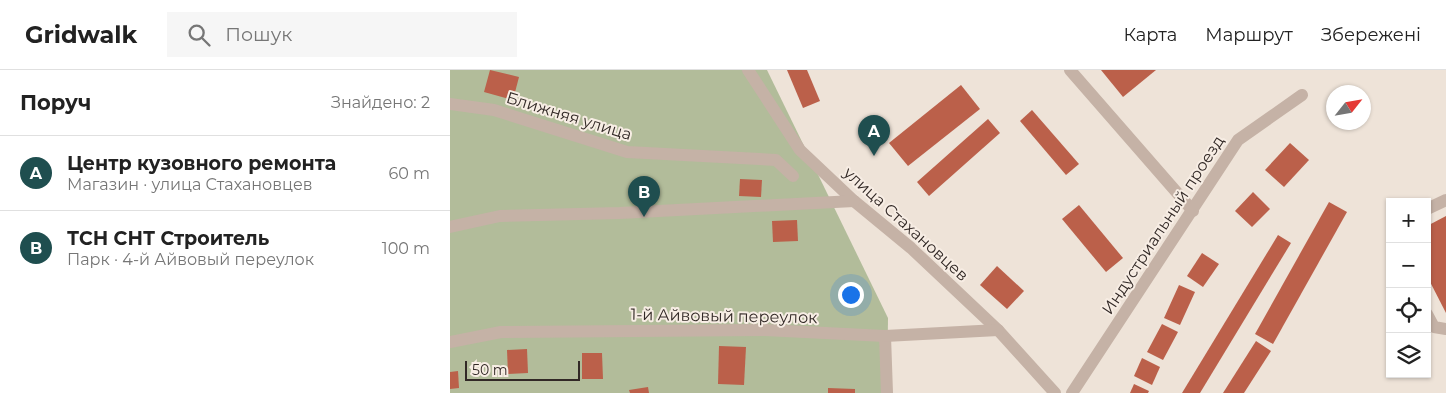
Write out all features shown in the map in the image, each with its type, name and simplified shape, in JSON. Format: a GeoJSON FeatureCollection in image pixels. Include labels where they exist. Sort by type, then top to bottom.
{"type":"FeatureCollection","features":[{"type":"Feature","properties":{"kind":"street","name":"улица Стахановцев"},"geometry":{"type":"LineString","coordinates":[[748,70],[800,150],[854,201],[911,248],[998,330],[1055,393]]}},
{"type":"Feature","properties":{"kind":"street"},"geometry":{"type":"LineString","coordinates":[[1070,70],[1192,211]]}},
{"type":"Feature","properties":{"kind":"street","name":"Индустриальный проезд"},"geometry":{"type":"LineString","coordinates":[[1072,393],[1238,140],[1302,95]]}},
{"type":"Feature","properties":{"kind":"street","name":"Ближняя улица"},"geometry":{"type":"LineString","coordinates":[[450,104],[494,110],[627,152],[776,160],[793,176]]}},
{"type":"Feature","properties":{"kind":"street"},"geometry":{"type":"LineString","coordinates":[[1431,207],[1446,200]]}},
{"type":"Feature","properties":{"kind":"street"},"geometry":{"type":"LineString","coordinates":[[450,227],[500,216],[630,212],[854,201]]}},
{"type":"Feature","properties":{"kind":"street"},"geometry":{"type":"LineString","coordinates":[[1431,321],[1434,327],[1446,329]]}},
{"type":"Feature","properties":{"kind":"street","name":"1-й Айвовый переулок"},"geometry":{"type":"LineString","coordinates":[[450,342],[501,332],[765,330],[884,336],[998,330]]}},
{"type":"Feature","properties":{"kind":"street"},"geometry":{"type":"LineString","coordinates":[[884,336],[887,393]]}},
{"type":"Feature","properties":{"kind":"green space"},"geometry":{"type":"Polygon","coordinates":[[[450,70],[767,70],[888,318],[887,393],[450,393],[450,70]]]}},
{"type":"Feature","properties":{"kind":"building"},"geometry":{"type":"Polygon","coordinates":[[[490,70],[519,77],[513,100],[484,92],[490,70]]]}},
{"type":"Feature","properties":{"kind":"building"},"geometry":{"type":"Polygon","coordinates":[[[787,70],[807,70],[820,101],[803,108],[787,70]]]}},
{"type":"Feature","properties":{"kind":"building"},"geometry":{"type":"Polygon","coordinates":[[[1101,70],[1156,70],[1123,97],[1101,70]]]}},
{"type":"Feature","properties":{"kind":"building"},"geometry":{"type":"Polygon","coordinates":[[[961,85],[980,109],[908,166],[889,143],[961,85]]]}},
{"type":"Feature","properties":{"kind":"building"},"geometry":{"type":"Polygon","coordinates":[[[1032,110],[1079,164],[1066,175],[1020,121],[1032,110]]]}},
{"type":"Feature","properties":{"kind":"building"},"geometry":{"type":"Polygon","coordinates":[[[988,119],[1000,133],[929,196],[917,182],[988,119]]]}},
{"type":"Feature","properties":{"kind":"building"},"geometry":{"type":"Polygon","coordinates":[[[1290,143],[1309,160],[1284,187],[1265,170],[1290,143]]]}},
{"type":"Feature","properties":{"kind":"building"},"geometry":{"type":"Polygon","coordinates":[[[740,179],[762,180],[761,197],[739,196],[740,179]]]}},
{"type":"Feature","properties":{"kind":"building"},"geometry":{"type":"Polygon","coordinates":[[[1253,192],[1270,209],[1252,227],[1235,211],[1253,192]]]}},
{"type":"Feature","properties":{"kind":"building"},"geometry":{"type":"Polygon","coordinates":[[[1329,202],[1347,212],[1273,344],[1255,334],[1329,202]]]}},
{"type":"Feature","properties":{"kind":"building"},"geometry":{"type":"Polygon","coordinates":[[[1079,205],[1123,258],[1106,272],[1062,219],[1079,205]]]}},
{"type":"Feature","properties":{"kind":"building"},"geometry":{"type":"Polygon","coordinates":[[[1446,216],[1446,313],[1431,284],[1431,224],[1446,216]]]}},
{"type":"Feature","properties":{"kind":"building"},"geometry":{"type":"Polygon","coordinates":[[[797,220],[798,241],[773,242],[772,221],[797,220]]]}},
{"type":"Feature","properties":{"kind":"building"},"geometry":{"type":"Polygon","coordinates":[[[1278,235],[1291,243],[1200,393],[1182,393],[1278,235]]]}},
{"type":"Feature","properties":{"kind":"building"},"geometry":{"type":"Polygon","coordinates":[[[1202,253],[1219,264],[1203,287],[1187,276],[1202,253]]]}},
{"type":"Feature","properties":{"kind":"building"},"geometry":{"type":"Polygon","coordinates":[[[997,266],[1024,291],[1007,309],[980,285],[997,266]]]}},
{"type":"Feature","properties":{"kind":"building"},"geometry":{"type":"Polygon","coordinates":[[[1179,285],[1195,292],[1180,325],[1164,318],[1179,285]]]}},
{"type":"Feature","properties":{"kind":"building"},"geometry":{"type":"Polygon","coordinates":[[[1162,324],[1178,332],[1163,360],[1147,352],[1162,324]]]}},
{"type":"Feature","properties":{"kind":"building"},"geometry":{"type":"Polygon","coordinates":[[[1256,341],[1271,351],[1244,393],[1223,393],[1256,341]]]}},
{"type":"Feature","properties":{"kind":"building"},"geometry":{"type":"Polygon","coordinates":[[[719,346],[746,347],[744,385],[718,384],[719,346]]]}},
{"type":"Feature","properties":{"kind":"building"},"geometry":{"type":"Polygon","coordinates":[[[527,349],[528,373],[508,374],[507,350],[527,349]]]}},
{"type":"Feature","properties":{"kind":"building"},"geometry":{"type":"Polygon","coordinates":[[[582,353],[602,353],[603,379],[582,379],[582,353]]]}},
{"type":"Feature","properties":{"kind":"building"},"geometry":{"type":"Polygon","coordinates":[[[1142,358],[1160,367],[1152,385],[1134,376],[1142,358]]]}},
{"type":"Feature","properties":{"kind":"building"},"geometry":{"type":"Polygon","coordinates":[[[458,371],[459,388],[450,389],[450,372],[458,371]]]}},
{"type":"Feature","properties":{"kind":"building"},"geometry":{"type":"Polygon","coordinates":[[[1134,384],[1149,391],[1148,393],[1130,393],[1134,384]]]}},
{"type":"Feature","properties":{"kind":"building"},"geometry":{"type":"Polygon","coordinates":[[[648,387],[649,393],[630,393],[629,390],[648,387]]]}},
{"type":"Feature","properties":{"kind":"building"},"geometry":{"type":"Polygon","coordinates":[[[828,388],[855,389],[855,393],[828,393],[828,388]]]}},
{"type":"Feature","properties":{"kind":"place","name":"Центр кузовного ремонта"},"geometry":{"type":"Point","coordinates":[874,156]}},
{"type":"Feature","properties":{"kind":"place","name":"ТСН СНТ Строитель"},"geometry":{"type":"Point","coordinates":[644,217]}}]}
